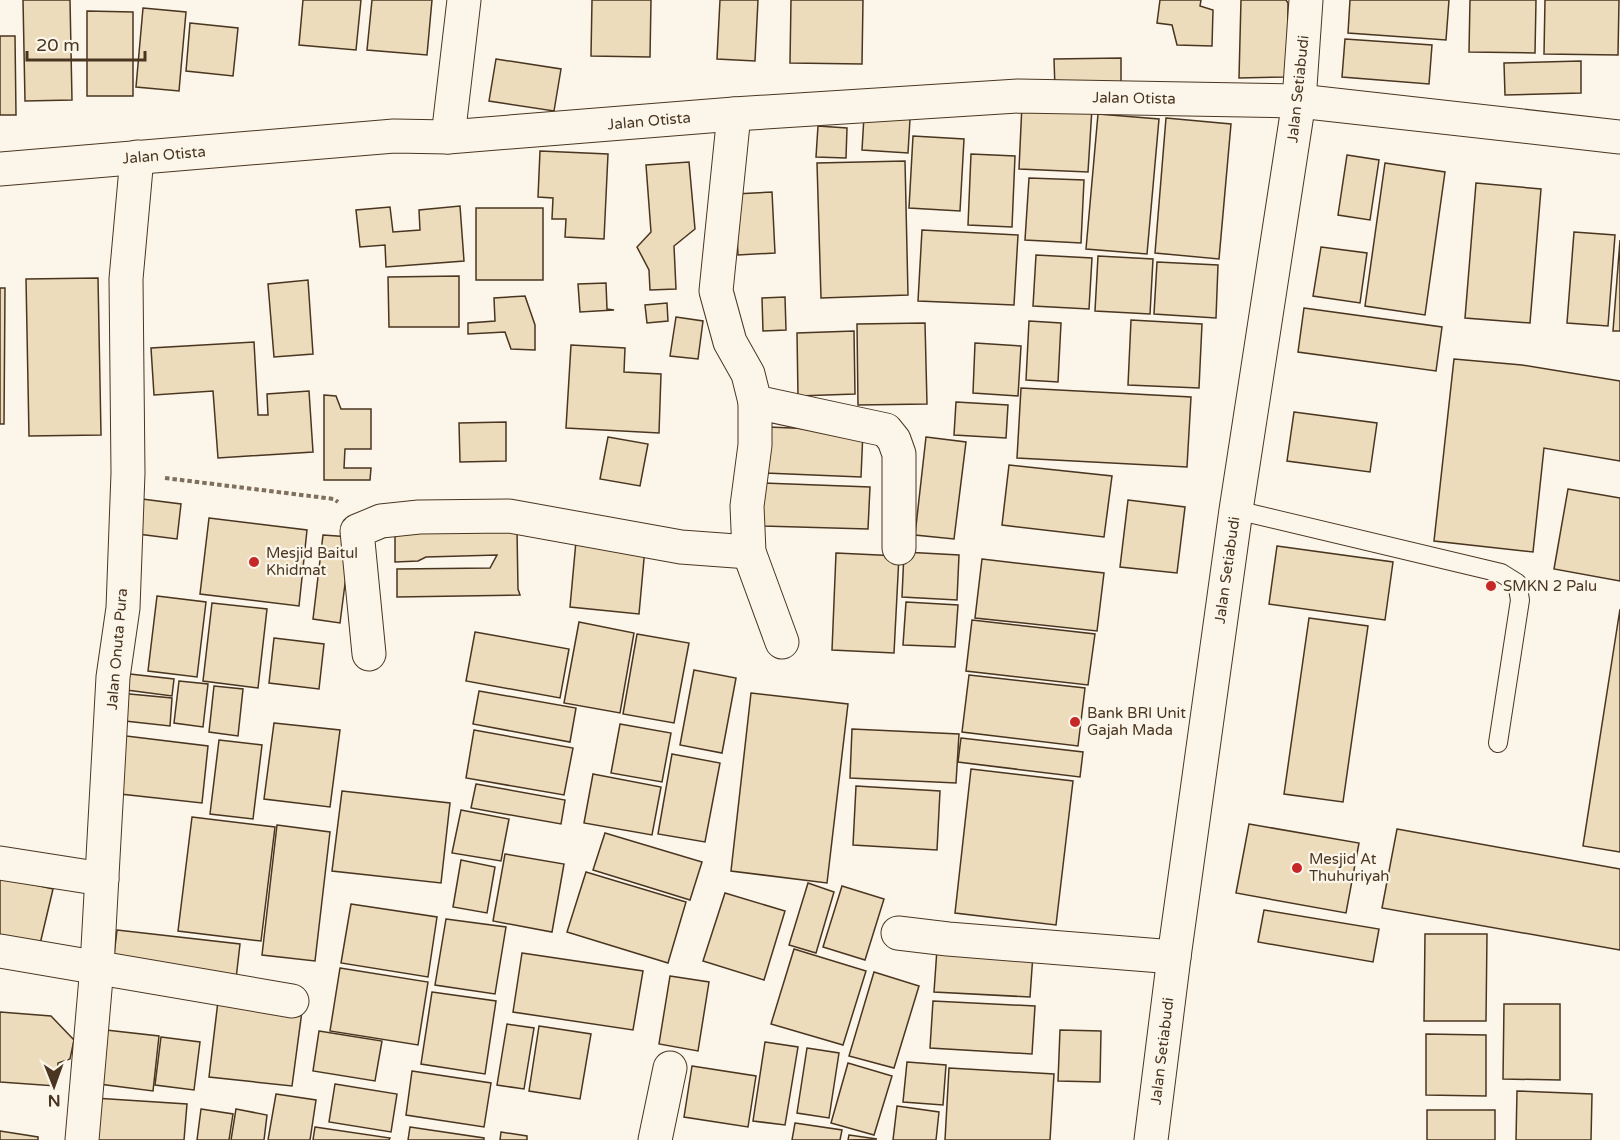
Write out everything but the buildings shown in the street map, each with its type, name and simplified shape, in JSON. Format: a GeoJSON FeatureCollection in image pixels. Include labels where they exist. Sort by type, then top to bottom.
{"type":"FeatureCollection","features":[{"type":"Feature","properties":{"kind":"street"},"geometry":{"type":"LineString","coordinates":[[448,137],[464,0]]}},
{"type":"Feature","properties":{"kind":"street","name":"Jalan Setiabudi"},"geometry":{"type":"LineString","coordinates":[[1151,1140],[1236,510],[1299,101],[1306,0]]}},
{"type":"Feature","properties":{"kind":"street","name":"Jalan Otista"},"geometry":{"type":"LineString","coordinates":[[0,169],[394,136],[448,137],[734,114],[1018,96],[1299,101],[1620,137]]}},
{"type":"Feature","properties":{"kind":"street"},"geometry":{"type":"LineString","coordinates":[[734,114],[716,291],[730,342],[748,374],[755,402],[755,445],[747,506],[749,552],[782,642]]}},
{"type":"Feature","properties":{"kind":"street","name":"Jalan Onuta Pura"},"geometry":{"type":"LineString","coordinates":[[82,1140],[97,966],[113,677],[123,608],[128,473],[126,279],[137,157]]}},
{"type":"Feature","properties":{"kind":"street"},"geometry":{"type":"LineString","coordinates":[[755,402],[886,430],[894,440],[899,454],[899,548]]}},
{"type":"Feature","properties":{"kind":"street"},"geometry":{"type":"LineString","coordinates":[[369,654],[357,531],[381,521],[419,517],[509,516],[681,547],[749,552]]}},
{"type":"Feature","properties":{"kind":"street"},"geometry":{"type":"LineString","coordinates":[[0,863],[102,879]]}},
{"type":"Feature","properties":{"kind":"street"},"geometry":{"type":"LineString","coordinates":[[898,933],[1174,957]]}},
{"type":"Feature","properties":{"kind":"street"},"geometry":{"type":"LineString","coordinates":[[0,951],[292,1001]]}},
{"type":"Feature","properties":{"kind":"street"},"geometry":{"type":"LineString","coordinates":[[655,1140],[670,1068]]}},
{"type":"Feature","properties":{"kind":"lane"},"geometry":{"type":"LineString","coordinates":[[1236,510],[1501,573],[1517,583],[1520,600],[1498,743]]}},
{"type":"Feature","properties":{"kind":"path"},"geometry":{"type":"LineString","coordinates":[[128,473],[334,499],[347,511],[353,528],[364,529]]}},
{"type":"Feature","properties":{"kind":"place","name":"Mesjid Baitul Khidmat"},"geometry":{"type":"Point","coordinates":[254,562]}},
{"type":"Feature","properties":{"kind":"place","name":"SMKN 2 Palu"},"geometry":{"type":"Point","coordinates":[1491,586]}},
{"type":"Feature","properties":{"kind":"place","name":"Bank BRI Unit Gajah Mada"},"geometry":{"type":"Point","coordinates":[1075,722]}},
{"type":"Feature","properties":{"kind":"place","name":"Mesjid At Thuhuriyah"},"geometry":{"type":"Point","coordinates":[1297,868]}}]}
